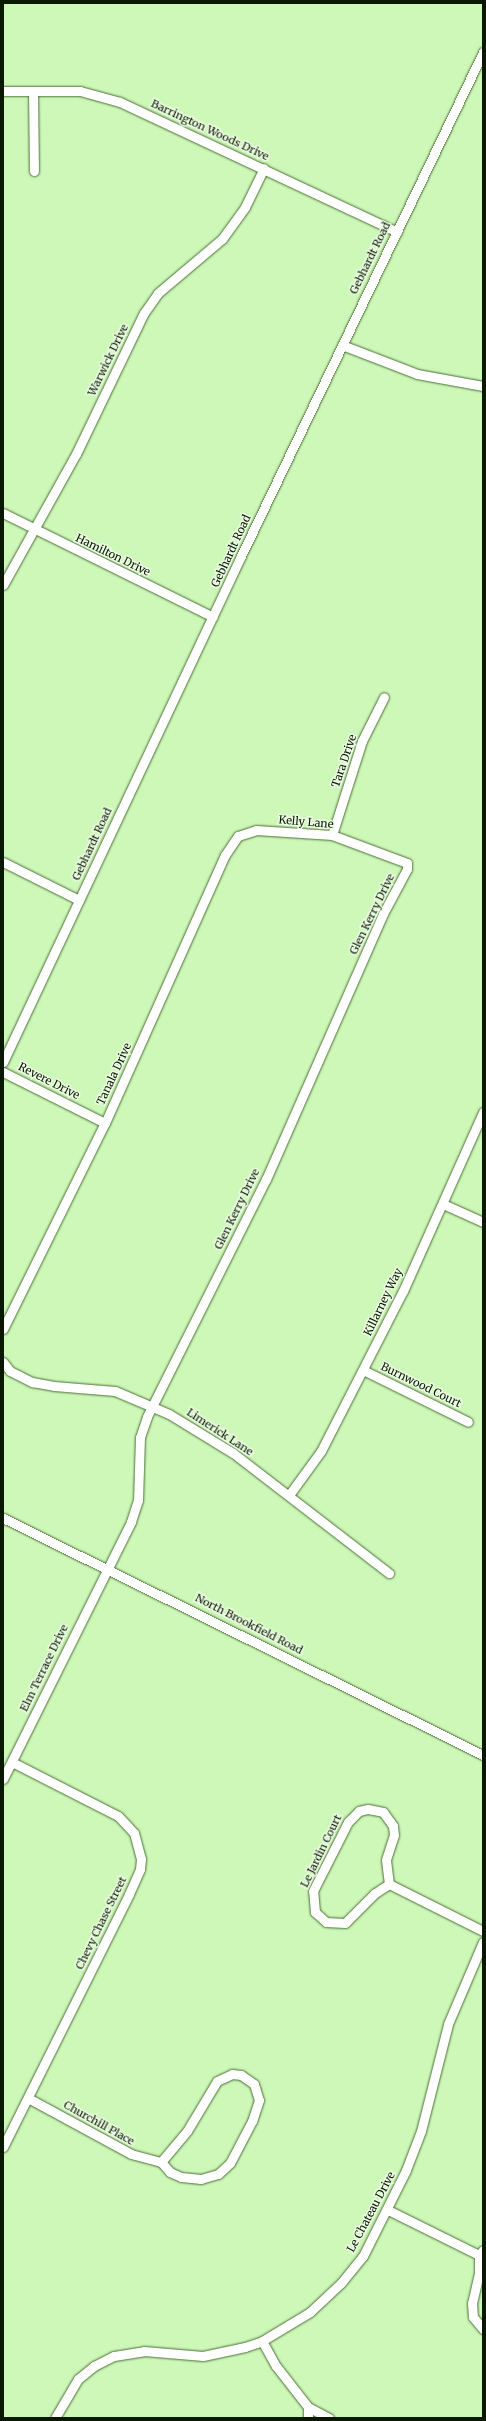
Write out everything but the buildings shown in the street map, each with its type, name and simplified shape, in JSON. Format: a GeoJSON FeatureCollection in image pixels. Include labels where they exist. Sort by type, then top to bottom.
{"type":"FeatureCollection","features":[{"type":"Feature","properties":{"kind":"street","name":"Gebhardt Road"},"geometry":{"type":"LineString","coordinates":[[3,1062],[342,345],[483,52]]}},
{"type":"Feature","properties":{"kind":"street","name":"Barrington Woods Drive"},"geometry":{"type":"LineString","coordinates":[[3,91],[80,91],[120,102],[264,168],[397,232]]}},
{"type":"Feature","properties":{"kind":"street"},"geometry":{"type":"LineString","coordinates":[[33,91],[34,171]]}},
{"type":"Feature","properties":{"kind":"street","name":"Warwick Drive"},"geometry":{"type":"LineString","coordinates":[[3,586],[76,454],[144,313],[158,293],[226,234],[245,207],[264,168]]}},
{"type":"Feature","properties":{"kind":"street"},"geometry":{"type":"LineString","coordinates":[[342,345],[417,374],[483,386]]}},
{"type":"Feature","properties":{"kind":"street","name":"Hamilton Drive"},"geometry":{"type":"LineString","coordinates":[[3,513],[213,617]]}},
{"type":"Feature","properties":{"kind":"street","name":"Tara Drive"},"geometry":{"type":"LineString","coordinates":[[332,835],[360,749],[384,696]]}},
{"type":"Feature","properties":{"kind":"street","name":"Kelly Lane"},"geometry":{"type":"LineString","coordinates":[[246,832],[256,830],[332,835],[407,863]]}},
{"type":"Feature","properties":{"kind":"street","name":"Tanala Drive"},"geometry":{"type":"LineString","coordinates":[[3,1329],[105,1123],[225,855],[238,836],[246,832]]}},
{"type":"Feature","properties":{"kind":"street"},"geometry":{"type":"LineString","coordinates":[[3,862],[79,900]]}},
{"type":"Feature","properties":{"kind":"street","name":"Glen Kerry Drive"},"geometry":{"type":"LineString","coordinates":[[106,1568],[135,1511],[140,1487],[140,1437],[152,1405],[266,1179],[383,914],[407,869],[407,863]]}},
{"type":"Feature","properties":{"kind":"street","name":"Revere Drive"},"geometry":{"type":"LineString","coordinates":[[3,1072],[105,1123]]}},
{"type":"Feature","properties":{"kind":"street","name":"Killarney Way"},"geometry":{"type":"LineString","coordinates":[[289,1495],[321,1451],[363,1370],[443,1204],[483,1112]]}},
{"type":"Feature","properties":{"kind":"street"},"geometry":{"type":"LineString","coordinates":[[443,1204],[483,1222]]}},
{"type":"Feature","properties":{"kind":"street","name":"Limerick Lane"},"geometry":{"type":"LineString","coordinates":[[3,1362],[19,1377],[44,1385],[114,1390],[152,1405],[233,1453],[389,1573]]}},
{"type":"Feature","properties":{"kind":"street","name":"Burnwood Court"},"geometry":{"type":"LineString","coordinates":[[363,1370],[468,1422]]}},
{"type":"Feature","properties":{"kind":"street","name":"North Brookfield Road"},"geometry":{"type":"LineString","coordinates":[[3,1518],[483,1755]]}},
{"type":"Feature","properties":{"kind":"street","name":"Elm Terrace Drive"},"geometry":{"type":"LineString","coordinates":[[3,1779],[106,1568]]}},
{"type":"Feature","properties":{"kind":"street","name":"Chevy Chase Street"},"geometry":{"type":"LineString","coordinates":[[3,2148],[129,1894],[140,1869],[141,1853],[134,1833],[118,1816],[12,1762]]}},
{"type":"Feature","properties":{"kind":"street","name":"Le Jardin Court"},"geometry":{"type":"LineString","coordinates":[[368,1809],[383,1812],[393,1826],[394,1835],[386,1860],[389,1884],[375,1892],[352,1919],[345,1923],[326,1922],[315,1912],[313,1906],[313,1891],[348,1822],[359,1811],[368,1809]]}},
{"type":"Feature","properties":{"kind":"street"},"geometry":{"type":"LineString","coordinates":[[389,1884],[483,1931]]}},
{"type":"Feature","properties":{"kind":"street","name":"Le Chateau Drive"},"geometry":{"type":"LineString","coordinates":[[55,2418],[78,2379],[94,2366],[114,2356],[144,2351],[203,2356],[229,2352],[262,2341],[324,2301],[363,2256],[388,2210],[421,2131],[448,2024],[483,1942]]}},
{"type":"Feature","properties":{"kind":"street"},"geometry":{"type":"LineString","coordinates":[[232,2074],[241,2075],[254,2084],[258,2091],[258,2108],[243,2139],[224,2169],[210,2177],[192,2180],[170,2172],[161,2162],[187,2131],[217,2081],[232,2074]]}},
{"type":"Feature","properties":{"kind":"street","name":"Churchill Place"},"geometry":{"type":"LineString","coordinates":[[28,2098],[131,2154],[161,2162]]}},
{"type":"Feature","properties":{"kind":"street"},"geometry":{"type":"LineString","coordinates":[[388,2210],[481,2253],[479,2273],[472,2303],[473,2317],[483,2329]]}},
{"type":"Feature","properties":{"kind":"street"},"geometry":{"type":"LineString","coordinates":[[262,2341],[276,2366],[308,2408],[329,2418]]}},
{"type":"Feature","properties":{"kind":"street"},"geometry":{"type":"LineString","coordinates":[[308,2408],[308,2418]]}}]}
